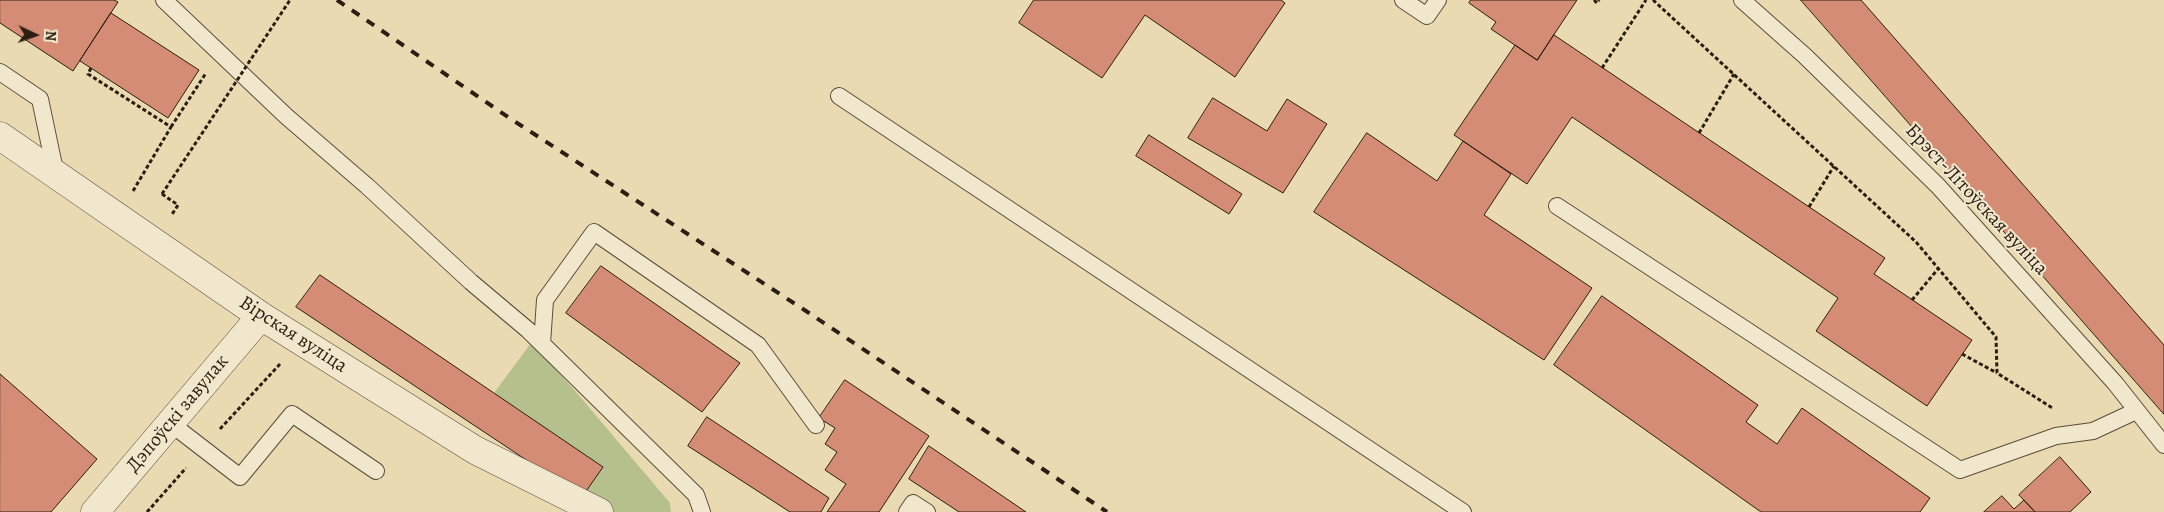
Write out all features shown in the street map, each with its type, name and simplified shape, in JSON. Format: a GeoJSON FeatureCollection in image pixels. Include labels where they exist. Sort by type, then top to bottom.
{"type":"FeatureCollection","features":[{"type":"Feature","properties":{"kind":"street","name":"Вірская вуліца"},"geometry":{"type":"LineString","coordinates":[[0,136],[261,316],[299,340],[475,450],[599,512]]}},
{"type":"Feature","properties":{"kind":"street","name":"Дэпоўскі завулак"},"geometry":{"type":"LineString","coordinates":[[95,512],[261,316]]}},
{"type":"Feature","properties":{"kind":"lane"},"geometry":{"type":"LineString","coordinates":[[164,0],[286,116],[367,186],[542,344],[696,495],[702,512]]}},
{"type":"Feature","properties":{"kind":"lane"},"geometry":{"type":"LineString","coordinates":[[1403,0],[1427,16],[1438,0]]}},
{"type":"Feature","properties":{"kind":"lane","name":"Брэст-Літоўская вуліца"},"geometry":{"type":"LineString","coordinates":[[1742,0],[1805,56],[1938,186],[2115,383],[2164,445]]}},
{"type":"Feature","properties":{"kind":"lane"},"geometry":{"type":"LineString","coordinates":[[0,72],[40,99],[56,175]]}},
{"type":"Feature","properties":{"kind":"lane"},"geometry":{"type":"LineString","coordinates":[[840,96],[1463,512]]}},
{"type":"Feature","properties":{"kind":"lane"},"geometry":{"type":"LineString","coordinates":[[1557,206],[1960,470],[2056,436],[2093,431],[2136,411]]}},
{"type":"Feature","properties":{"kind":"lane"},"geometry":{"type":"LineString","coordinates":[[542,344],[544,300],[594,232],[758,345],[816,425]]}},
{"type":"Feature","properties":{"kind":"lane"},"geometry":{"type":"LineString","coordinates":[[170,423],[204,447],[240,477],[292,414],[376,471]]}},
{"type":"Feature","properties":{"kind":"lane"},"geometry":{"type":"LineString","coordinates":[[907,512],[913,503],[927,512]]}},
{"type":"Feature","properties":{"kind":"path"},"geometry":{"type":"LineString","coordinates":[[169,220],[178,206],[162,194],[290,0]]}},
{"type":"Feature","properties":{"kind":"path"},"geometry":{"type":"LineString","coordinates":[[1594,0],[1597,2],[1599,0]]}},
{"type":"Feature","properties":{"kind":"path"},"geometry":{"type":"LineString","coordinates":[[1602,68],[1646,0]]}},
{"type":"Feature","properties":{"kind":"path"},"geometry":{"type":"LineString","coordinates":[[1653,0],[1916,242],[1996,338],[1997,373]]}},
{"type":"Feature","properties":{"kind":"path"},"geometry":{"type":"LineString","coordinates":[[91,68],[88,74],[171,127]]}},
{"type":"Feature","properties":{"kind":"path"},"geometry":{"type":"LineString","coordinates":[[1699,133],[1734,74]]}},
{"type":"Feature","properties":{"kind":"path"},"geometry":{"type":"LineString","coordinates":[[132,194],[193,93]]}},
{"type":"Feature","properties":{"kind":"path"},"geometry":{"type":"LineString","coordinates":[[146,111],[150,107]]}},
{"type":"Feature","properties":{"kind":"path"},"geometry":{"type":"LineString","coordinates":[[1809,207],[1834,166]]}},
{"type":"Feature","properties":{"kind":"path"},"geometry":{"type":"LineString","coordinates":[[1912,300],[1938,269]]}},
{"type":"Feature","properties":{"kind":"path"},"geometry":{"type":"LineString","coordinates":[[147,512],[279,365],[299,340]]}},
{"type":"Feature","properties":{"kind":"path"},"geometry":{"type":"LineString","coordinates":[[1962,354],[1997,373],[2062,415],[2064,436]]}},
{"type":"Feature","properties":{"kind":"green space"},"geometry":{"type":"Polygon","coordinates":[[[531,343],[576,392],[670,503],[671,512],[607,512],[582,497],[602,467],[494,393],[531,343]]]}},
{"type":"Feature","properties":{"kind":"building"},"geometry":{"type":"Polygon","coordinates":[[[0,0],[114,0],[118,2],[73,71],[0,23],[0,0]]]}},
{"type":"Feature","properties":{"kind":"building"},"geometry":{"type":"Polygon","coordinates":[[[1034,0],[1281,0],[1285,3],[1235,77],[1145,15],[1102,78],[1019,23],[1034,0]]]}},
{"type":"Feature","properties":{"kind":"building"},"geometry":{"type":"Polygon","coordinates":[[[1471,0],[1577,0],[1537,60],[1491,29],[1496,22],[1469,3],[1471,0]]]}},
{"type":"Feature","properties":{"kind":"building"},"geometry":{"type":"Polygon","coordinates":[[[1801,0],[1861,0],[2164,345],[2164,414],[1801,0]]]}},
{"type":"Feature","properties":{"kind":"building"},"geometry":{"type":"Polygon","coordinates":[[[111,13],[199,70],[168,118],[80,61],[111,13]]]}},
{"type":"Feature","properties":{"kind":"building"},"geometry":{"type":"Polygon","coordinates":[[[1554,35],[1885,258],[1874,274],[1972,340],[1927,406],[1816,331],[1838,298],[1572,117],[1527,184],[1454,135],[1515,45],[1537,60],[1554,35]]]}},
{"type":"Feature","properties":{"kind":"building"},"geometry":{"type":"Polygon","coordinates":[[[1213,98],[1267,131],[1287,99],[1327,124],[1283,193],[1188,138],[1213,98]]]}},
{"type":"Feature","properties":{"kind":"building"},"geometry":{"type":"Polygon","coordinates":[[[1367,133],[1437,181],[1463,141],[1511,174],[1484,215],[1592,288],[1544,360],[1314,212],[1367,133]]]}},
{"type":"Feature","properties":{"kind":"building"},"geometry":{"type":"Polygon","coordinates":[[[1149,135],[1242,194],[1229,214],[1136,156],[1149,135]]]}},
{"type":"Feature","properties":{"kind":"building"},"geometry":{"type":"Polygon","coordinates":[[[601,266],[740,363],[702,412],[566,313],[601,266]]]}},
{"type":"Feature","properties":{"kind":"building"},"geometry":{"type":"Polygon","coordinates":[[[320,275],[603,467],[582,497],[296,307],[320,275]]]}},
{"type":"Feature","properties":{"kind":"building"},"geometry":{"type":"Polygon","coordinates":[[[1602,296],[1758,405],[1746,422],[1777,444],[1802,408],[1930,498],[1920,512],[1761,512],[1554,365],[1602,296]]]}},
{"type":"Feature","properties":{"kind":"building"},"geometry":{"type":"Polygon","coordinates":[[[0,374],[97,459],[51,512],[0,512],[0,374]]]}},
{"type":"Feature","properties":{"kind":"building"},"geometry":{"type":"Polygon","coordinates":[[[845,380],[929,436],[879,512],[827,512],[846,484],[825,470],[837,452],[825,444],[835,428],[819,418],[845,380]]]}},
{"type":"Feature","properties":{"kind":"building"},"geometry":{"type":"Polygon","coordinates":[[[707,417],[829,498],[821,512],[790,512],[688,446],[707,417]]]}},
{"type":"Feature","properties":{"kind":"building"},"geometry":{"type":"Polygon","coordinates":[[[929,446],[1026,512],[959,512],[909,479],[929,446]]]}},
{"type":"Feature","properties":{"kind":"building"},"geometry":{"type":"Polygon","coordinates":[[[2060,457],[2091,492],[2070,512],[2035,512],[2019,495],[2060,457]]]}},
{"type":"Feature","properties":{"kind":"building"},"geometry":{"type":"Polygon","coordinates":[[[2002,496],[2014,509],[2024,500],[2035,512],[1984,512],[2002,496]]]}},
{"type":"Feature","properties":{"kind":"railway"},"geometry":{"type":"LineString","coordinates":[[337,0],[508,117],[806,311],[1107,512]]}}]}
